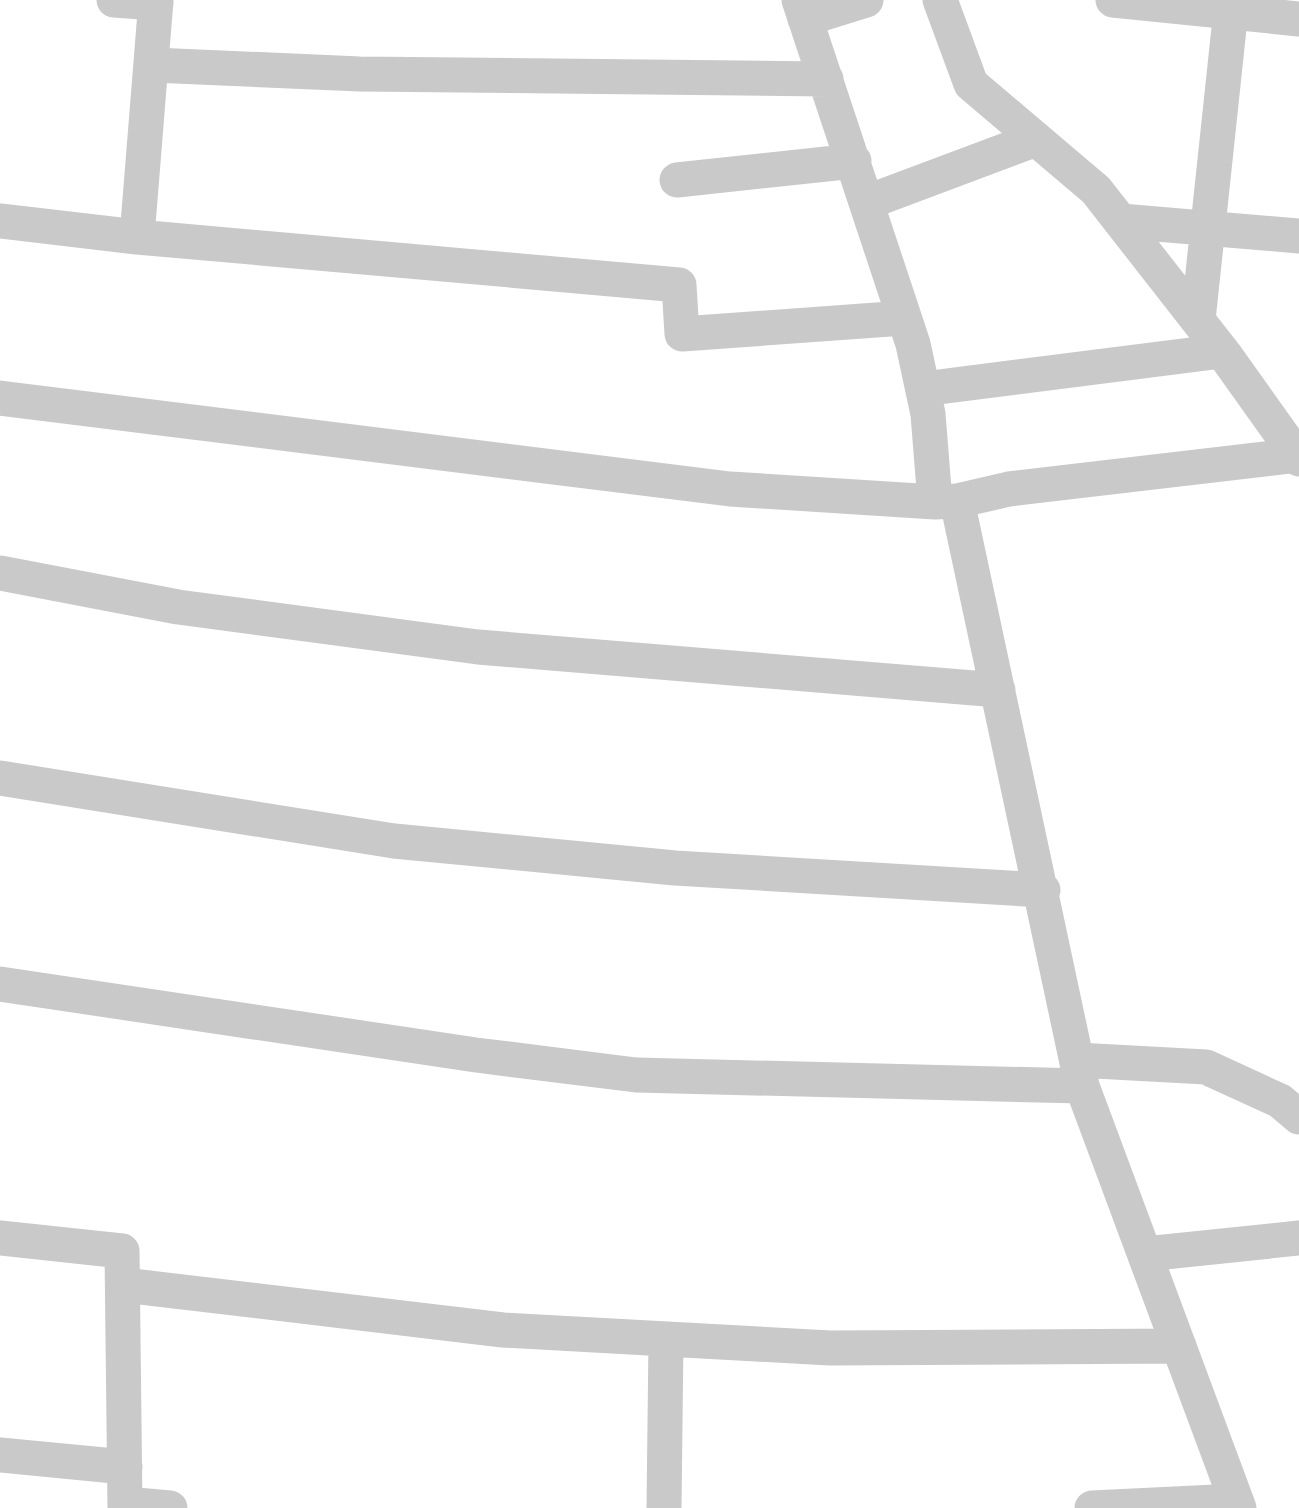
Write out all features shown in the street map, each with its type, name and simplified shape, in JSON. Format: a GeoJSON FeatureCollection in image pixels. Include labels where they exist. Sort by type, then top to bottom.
{"type":"FeatureCollection","features":[{"type":"Feature","properties":{"kind":"street"},"geometry":{"type":"LineString","coordinates":[[114,0],[156,1],[153,65],[137,237]]}},
{"type":"Feature","properties":{"kind":"street"},"geometry":{"type":"LineString","coordinates":[[866,0],[802,9],[868,202],[923,389],[946,501],[998,690],[1043,890],[1080,1073],[1237,1504],[1092,1508]]}},
{"type":"Feature","properties":{"kind":"street"},"geometry":{"type":"LineString","coordinates":[[0,398],[730,489],[946,501],[1009,489],[1298,457],[1222,351],[1096,190],[971,84],[940,0]]}},
{"type":"Feature","properties":{"kind":"street"},"geometry":{"type":"LineString","coordinates":[[1113,0],[1231,7],[1299,19]]}},
{"type":"Feature","properties":{"kind":"street"},"geometry":{"type":"LineString","coordinates":[[1198,320],[1231,7]]}},
{"type":"Feature","properties":{"kind":"street"},"geometry":{"type":"LineString","coordinates":[[153,65],[360,74],[826,79]]}},
{"type":"Feature","properties":{"kind":"street"},"geometry":{"type":"LineString","coordinates":[[868,202],[1036,139]]}},
{"type":"Feature","properties":{"kind":"street"},"geometry":{"type":"LineString","coordinates":[[677,180],[854,161]]}},
{"type":"Feature","properties":{"kind":"street"},"geometry":{"type":"LineString","coordinates":[[0,221],[137,237],[679,285],[682,334],[904,318]]}},
{"type":"Feature","properties":{"kind":"street"},"geometry":{"type":"LineString","coordinates":[[1121,221],[1299,236]]}},
{"type":"Feature","properties":{"kind":"street"},"geometry":{"type":"LineString","coordinates":[[923,389],[1222,351]]}},
{"type":"Feature","properties":{"kind":"street"},"geometry":{"type":"LineString","coordinates":[[0,573],[178,607],[478,647],[998,690]]}},
{"type":"Feature","properties":{"kind":"street"},"geometry":{"type":"LineString","coordinates":[[0,778],[394,841],[675,868],[1043,890]]}},
{"type":"Feature","properties":{"kind":"street"},"geometry":{"type":"LineString","coordinates":[[0,984],[462,1053],[636,1075],[1080,1073],[1206,1067],[1280,1101],[1299,1117]]}},
{"type":"Feature","properties":{"kind":"street"},"geometry":{"type":"LineString","coordinates":[[0,1238],[122,1251],[125,1506],[170,1508]]}},
{"type":"Feature","properties":{"kind":"street"},"geometry":{"type":"LineString","coordinates":[[1145,1254],[1299,1238]]}},
{"type":"Feature","properties":{"kind":"street"},"geometry":{"type":"LineString","coordinates":[[124,1284],[503,1330],[830,1348],[1179,1346]]}},
{"type":"Feature","properties":{"kind":"street"},"geometry":{"type":"LineString","coordinates":[[664,1508],[666,1339]]}},
{"type":"Feature","properties":{"kind":"street"},"geometry":{"type":"LineString","coordinates":[[0,1455],[125,1467]]}}]}
